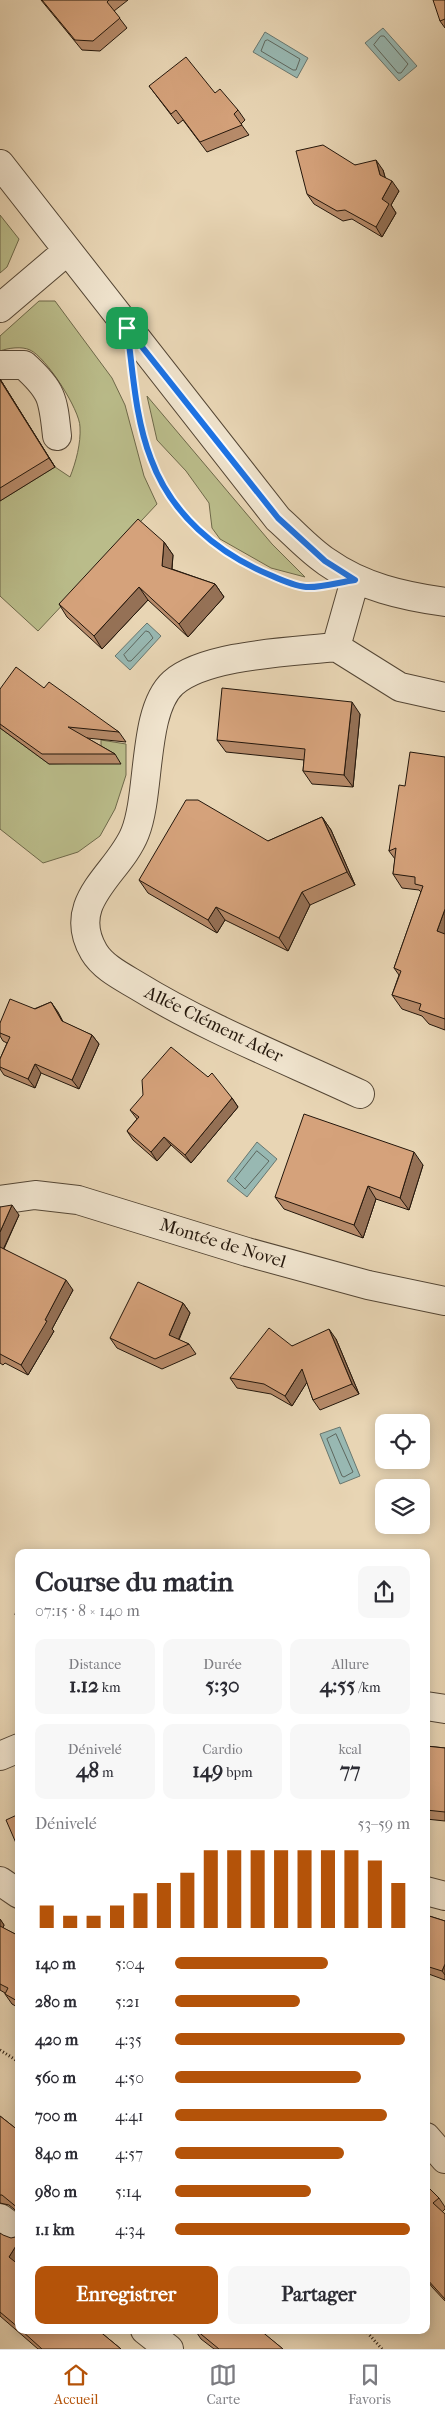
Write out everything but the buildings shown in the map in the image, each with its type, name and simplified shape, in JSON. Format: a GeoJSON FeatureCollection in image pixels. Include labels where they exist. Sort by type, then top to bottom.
{"type":"FeatureCollection","features":[{"type":"Feature","properties":{"kind":"street"},"geometry":{"type":"LineString","coordinates":[[0,164],[278,518],[325,561],[355,580],[415,598],[445,602]]}},
{"type":"Feature","properties":{"kind":"street"},"geometry":{"type":"LineString","coordinates":[[0,308],[68,250]]}},
{"type":"Feature","properties":{"kind":"street"},"geometry":{"type":"LineString","coordinates":[[0,365],[24,365],[43,382],[54,402],[56,436]]}},
{"type":"Feature","properties":{"kind":"street"},"geometry":{"type":"LineString","coordinates":[[355,580],[336,647],[400,687],[445,697]]}},
{"type":"Feature","properties":{"kind":"street","name":"Allée Clément Ader"},"geometry":{"type":"LineString","coordinates":[[336,647],[226,661],[202,667],[172,684],[162,696],[156,714],[144,802],[135,834],[128,850],[93,894],[86,909],[86,923],[94,951],[102,962],[115,972],[170,1006],[360,1094]]}},
{"type":"Feature","properties":{"kind":"street","name":"Montée de Novel"},"geometry":{"type":"LineString","coordinates":[[0,1200],[35,1195],[78,1200],[246,1252],[368,1284],[445,1301]]}},
{"type":"Feature","properties":{"kind":"street"},"geometry":{"type":"LineString","coordinates":[[430,1707],[445,1709]]}},
{"type":"Feature","properties":{"kind":"street"},"geometry":{"type":"LineString","coordinates":[[0,1756],[15,1750]]}},
{"type":"Feature","properties":{"kind":"street"},"geometry":{"type":"LineString","coordinates":[[0,1881],[15,1891]]}},
{"type":"Feature","properties":{"kind":"street"},"geometry":{"type":"LineString","coordinates":[[430,1892],[445,1896]]}},
{"type":"Feature","properties":{"kind":"street"},"geometry":{"type":"LineString","coordinates":[[430,2142],[445,2159]]}},
{"type":"Feature","properties":{"kind":"street"},"geometry":{"type":"LineString","coordinates":[[0,2218],[15,2229]]}},
{"type":"Feature","properties":{"kind":"street"},"geometry":{"type":"LineString","coordinates":[[150,2334],[169,2349]]}},
{"type":"Feature","properties":{"kind":"path"},"geometry":{"type":"LineString","coordinates":[[135,387],[142,428],[151,459],[164,488],[183,513],[204,536],[228,555],[284,581],[307,587]]}},
{"type":"Feature","properties":{"kind":"path"},"geometry":{"type":"LineString","coordinates":[[0,2050],[15,2059]]}},
{"type":"Feature","properties":{"kind":"path"},"geometry":{"type":"LineString","coordinates":[[369,2334],[382,2349]]}},
{"type":"Feature","properties":{"kind":"green space"},"geometry":{"type":"Polygon","coordinates":[[[0,215],[19,239],[7,267],[0,273],[0,215]]]}},
{"type":"Feature","properties":{"kind":"green space"},"geometry":{"type":"Polygon","coordinates":[[[39,301],[55,301],[112,378],[125,405],[144,476],[157,504],[38,631],[0,596],[0,501],[55,467],[70,477],[80,439],[79,419],[61,385],[45,363],[27,349],[15,348],[0,351],[0,336],[39,301]]]}},
{"type":"Feature","properties":{"kind":"green space"},"geometry":{"type":"Polygon","coordinates":[[[147,396],[272,544],[305,577],[271,568],[220,539],[212,528],[209,503],[186,471],[157,440],[147,396]]]}},
{"type":"Feature","properties":{"kind":"green space"},"geometry":{"type":"Polygon","coordinates":[[[0,728],[49,764],[86,763],[101,749],[101,740],[126,744],[126,775],[115,809],[100,836],[78,852],[43,863],[0,829],[0,728]]]}},
{"type":"Feature","properties":{"kind":"water"},"geometry":{"type":"Polygon","coordinates":[[[383,28],[417,66],[399,81],[365,43],[383,28]]]}},
{"type":"Feature","properties":{"kind":"water"},"geometry":{"type":"Polygon","coordinates":[[[265,32],[308,58],[297,78],[253,52],[265,32]]]}},
{"type":"Feature","properties":{"kind":"water"},"geometry":{"type":"Polygon","coordinates":[[[147,623],[161,636],[130,670],[115,656],[147,623]]]}},
{"type":"Feature","properties":{"kind":"water"},"geometry":{"type":"Polygon","coordinates":[[[257,1142],[277,1159],[247,1197],[227,1181],[257,1142]]]}},
{"type":"Feature","properties":{"kind":"water"},"geometry":{"type":"Polygon","coordinates":[[[340,1427],[360,1476],[340,1484],[320,1434],[340,1427]]]}},
{"type":"Feature","properties":{"kind":"route"},"geometry":{"type":"LineString","coordinates":[[127,328],[278,518],[325,561],[355,580],[307,587],[284,581],[228,555],[204,536],[183,513],[164,488],[151,459],[142,428],[127,328]]}}]}
